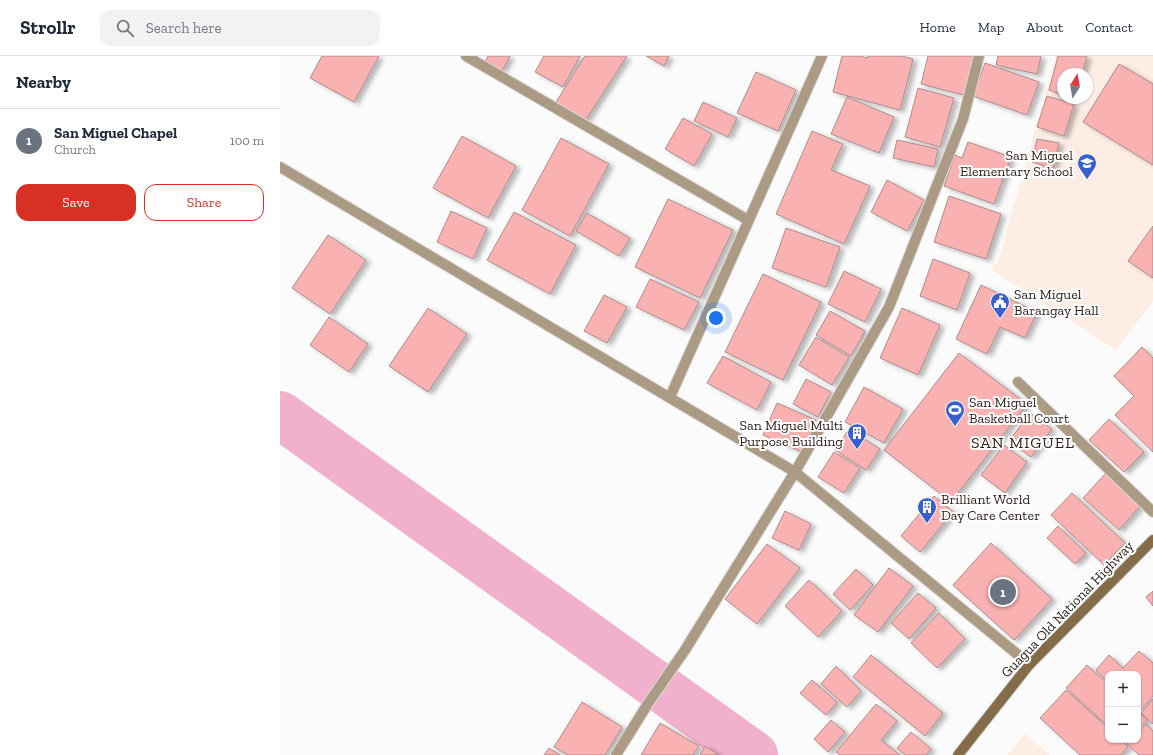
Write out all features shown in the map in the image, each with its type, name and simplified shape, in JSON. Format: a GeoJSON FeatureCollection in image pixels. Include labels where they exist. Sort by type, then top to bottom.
{"type":"FeatureCollection","features":[{"type":"Feature","properties":{"kind":"main road","name":"Guagua Old National Highway"},"geometry":{"type":"LineString","coordinates":[[958,755],[1029,665],[1153,540]]}},
{"type":"Feature","properties":{"kind":"street"},"geometry":{"type":"LineString","coordinates":[[466,56],[748,220]]}},
{"type":"Feature","properties":{"kind":"street"},"geometry":{"type":"LineString","coordinates":[[670,397],[822,56]]}},
{"type":"Feature","properties":{"kind":"street"},"geometry":{"type":"LineString","coordinates":[[616,755],[685,650],[795,472],[889,307],[963,119],[979,56]]}},
{"type":"Feature","properties":{"kind":"street"},"geometry":{"type":"LineString","coordinates":[[280,167],[795,472],[1029,665]]}},
{"type":"Feature","properties":{"kind":"street"},"geometry":{"type":"LineString","coordinates":[[1018,382],[1153,512]]}},
{"type":"Feature","properties":{"kind":"shaded area","name":"San Miguel Elementary School"},"geometry":{"type":"Polygon","coordinates":[[[1056,56],[1153,56],[1153,301],[1116,350],[990,269],[998,262],[1056,56]]]}},
{"type":"Feature","properties":{"kind":"shaded area"},"geometry":{"type":"Polygon","coordinates":[[[1025,734],[1050,755],[1007,755],[1025,734]]]}},
{"type":"Feature","properties":{"kind":"building"},"geometry":{"type":"Polygon","coordinates":[[[322,56],[379,56],[354,102],[310,78],[322,56]]]}},
{"type":"Feature","properties":{"kind":"building"},"geometry":{"type":"Polygon","coordinates":[[[488,56],[510,56],[502,71],[485,62],[488,56]]]}},
{"type":"Feature","properties":{"kind":"building"},"geometry":{"type":"Polygon","coordinates":[[[544,56],[580,56],[563,87],[535,72],[544,56]]]}},
{"type":"Feature","properties":{"kind":"building"},"geometry":{"type":"Polygon","coordinates":[[[585,56],[627,56],[585,121],[556,102],[585,56]]]}},
{"type":"Feature","properties":{"kind":"building"},"geometry":{"type":"Polygon","coordinates":[[[646,56],[669,56],[664,66],[646,56]]]}},
{"type":"Feature","properties":{"kind":"building"},"geometry":{"type":"Polygon","coordinates":[[[842,56],[860,56],[867,58],[868,56],[902,56],[913,59],[900,110],[833,92],[842,56]]]}},
{"type":"Feature","properties":{"kind":"building"},"geometry":{"type":"Polygon","coordinates":[[[928,56],[974,56],[964,95],[921,84],[928,56]]]}},
{"type":"Feature","properties":{"kind":"building"},"geometry":{"type":"Polygon","coordinates":[[[998,56],[1041,56],[1037,74],[996,65],[998,56]]]}},
{"type":"Feature","properties":{"kind":"building"},"geometry":{"type":"Polygon","coordinates":[[[1058,56],[1087,56],[1084,68],[1057,68],[1057,93],[1049,90],[1058,56]]]}},
{"type":"Feature","properties":{"kind":"building"},"geometry":{"type":"Polygon","coordinates":[[[985,63],[1039,82],[1027,115],[973,96],[985,63]]]}},
{"type":"Feature","properties":{"kind":"building"},"geometry":{"type":"Polygon","coordinates":[[[1119,64],[1153,84],[1153,165],[1083,122],[1119,64]]]}},
{"type":"Feature","properties":{"kind":"building"},"geometry":{"type":"Polygon","coordinates":[[[756,72],[796,90],[778,131],[737,113],[756,72]]]}},
{"type":"Feature","properties":{"kind":"building"},"geometry":{"type":"Polygon","coordinates":[[[918,88],[954,98],[940,147],[905,137],[918,88]]]}},
{"type":"Feature","properties":{"kind":"building"},"geometry":{"type":"Polygon","coordinates":[[[1047,96],[1057,99],[1057,104],[1074,104],[1064,136],[1037,127],[1047,96]]]}},
{"type":"Feature","properties":{"kind":"building"},"geometry":{"type":"Polygon","coordinates":[[[847,97],[894,117],[879,153],[831,134],[847,97]]]}},
{"type":"Feature","properties":{"kind":"building"},"geometry":{"type":"Polygon","coordinates":[[[703,102],[737,118],[728,137],[694,121],[703,102]]]}},
{"type":"Feature","properties":{"kind":"building"},"geometry":{"type":"Polygon","coordinates":[[[683,118],[712,134],[694,166],[665,149],[683,118]]]}},
{"type":"Feature","properties":{"kind":"building"},"geometry":{"type":"Polygon","coordinates":[[[812,131],[843,144],[831,170],[870,186],[844,244],[776,214],[812,131]]]}},
{"type":"Feature","properties":{"kind":"building"},"geometry":{"type":"Polygon","coordinates":[[[462,136],[516,166],[488,218],[433,188],[462,136]]]}},
{"type":"Feature","properties":{"kind":"building"},"geometry":{"type":"Polygon","coordinates":[[[561,138],[609,164],[570,236],[522,210],[561,138]]]}},
{"type":"Feature","properties":{"kind":"building"},"geometry":{"type":"Polygon","coordinates":[[[1037,139],[1059,143],[1053,168],[1032,162],[1037,139]]]}},
{"type":"Feature","properties":{"kind":"building"},"geometry":{"type":"Polygon","coordinates":[[[897,140],[938,149],[934,167],[893,158],[897,140]]]}},
{"type":"Feature","properties":{"kind":"building"},"geometry":{"type":"Polygon","coordinates":[[[968,142],[1011,157],[994,204],[944,186],[955,155],[962,158],[968,142]]]}},
{"type":"Feature","properties":{"kind":"building"},"geometry":{"type":"Polygon","coordinates":[[[887,180],[924,200],[907,231],[871,212],[887,180]]]}},
{"type":"Feature","properties":{"kind":"building"},"geometry":{"type":"Polygon","coordinates":[[[949,196],[1001,214],[986,259],[934,242],[949,196]]]}},
{"type":"Feature","properties":{"kind":"building"},"geometry":{"type":"Polygon","coordinates":[[[668,199],[733,230],[700,298],[635,267],[668,199]]]}},
{"type":"Feature","properties":{"kind":"building"},"geometry":{"type":"Polygon","coordinates":[[[451,211],[487,228],[473,259],[437,242],[451,211]]]}},
{"type":"Feature","properties":{"kind":"building"},"geometry":{"type":"Polygon","coordinates":[[[514,212],[576,245],[550,294],[487,260],[514,212]]]}},
{"type":"Feature","properties":{"kind":"building"},"geometry":{"type":"Polygon","coordinates":[[[587,213],[630,238],[619,256],[576,231],[587,213]]]}},
{"type":"Feature","properties":{"kind":"building"},"geometry":{"type":"Polygon","coordinates":[[[1153,226],[1153,278],[1128,261],[1153,226]]]}},
{"type":"Feature","properties":{"kind":"building"},"geometry":{"type":"Polygon","coordinates":[[[786,228],[840,247],[826,287],[772,268],[786,228]]]}},
{"type":"Feature","properties":{"kind":"building"},"geometry":{"type":"Polygon","coordinates":[[[328,235],[366,260],[330,314],[292,288],[328,235]]]}},
{"type":"Feature","properties":{"kind":"building"},"geometry":{"type":"Polygon","coordinates":[[[933,259],[970,273],[957,310],[920,296],[933,259]]]}},
{"type":"Feature","properties":{"kind":"building"},"geometry":{"type":"Polygon","coordinates":[[[844,271],[881,289],[865,322],[828,304],[844,271]]]}},
{"type":"Feature","properties":{"kind":"building"},"geometry":{"type":"Polygon","coordinates":[[[763,274],[821,302],[783,380],[725,352],[763,274]]]}},
{"type":"Feature","properties":{"kind":"building"},"geometry":{"type":"Polygon","coordinates":[[[650,279],[699,302],[684,330],[636,307],[650,279]]]}},
{"type":"Feature","properties":{"kind":"building","name":"San Miguel Barangay Hall"},"geometry":{"type":"Polygon","coordinates":[[[981,285],[1037,312],[1025,338],[1000,327],[987,354],[956,339],[981,285]]]}},
{"type":"Feature","properties":{"kind":"building"},"geometry":{"type":"Polygon","coordinates":[[[604,295],[627,307],[607,343],[584,331],[604,295]]]}},
{"type":"Feature","properties":{"kind":"building"},"geometry":{"type":"Polygon","coordinates":[[[428,308],[467,334],[428,392],[389,366],[428,308]]]}},
{"type":"Feature","properties":{"kind":"building"},"geometry":{"type":"Polygon","coordinates":[[[902,308],[940,325],[918,375],[880,358],[902,308]]]}},
{"type":"Feature","properties":{"kind":"building"},"geometry":{"type":"Polygon","coordinates":[[[830,311],[865,331],[851,356],[816,335],[830,311]]]}},
{"type":"Feature","properties":{"kind":"building"},"geometry":{"type":"Polygon","coordinates":[[[329,317],[368,344],[349,372],[310,345],[329,317]]]}},
{"type":"Feature","properties":{"kind":"building"},"geometry":{"type":"Polygon","coordinates":[[[816,337],[849,357],[832,385],[799,365],[816,337]]]}},
{"type":"Feature","properties":{"kind":"building"},"geometry":{"type":"Polygon","coordinates":[[[1142,347],[1153,358],[1153,452],[1115,415],[1134,396],[1114,376],[1142,347]]]}},
{"type":"Feature","properties":{"kind":"building","name":"San Miguel Basketball Court"},"geometry":{"type":"Polygon","coordinates":[[[959,353],[1027,404],[951,502],[884,450],[959,353]]]}},
{"type":"Feature","properties":{"kind":"building"},"geometry":{"type":"Polygon","coordinates":[[[723,356],[771,382],[757,410],[707,383],[723,356]]]}},
{"type":"Feature","properties":{"kind":"building"},"geometry":{"type":"Polygon","coordinates":[[[806,379],[831,392],[818,417],[793,404],[806,379]]]}},
{"type":"Feature","properties":{"kind":"building"},"geometry":{"type":"Polygon","coordinates":[[[864,387],[903,409],[884,443],[845,422],[864,387]]]}},
{"type":"Feature","properties":{"kind":"building"},"geometry":{"type":"Polygon","coordinates":[[[777,403],[816,420],[802,452],[763,435],[777,403]]]}},
{"type":"Feature","properties":{"kind":"building"},"geometry":{"type":"Polygon","coordinates":[[[1030,413],[1052,429],[1031,457],[1009,441],[1030,413]]]}},
{"type":"Feature","properties":{"kind":"building"},"geometry":{"type":"Polygon","coordinates":[[[1109,419],[1144,452],[1124,472],[1089,440],[1109,419]]]}},
{"type":"Feature","properties":{"kind":"building","name":"San Miguel Multi Purpose Building"},"geometry":{"type":"Polygon","coordinates":[[[849,429],[880,449],[866,470],[835,450],[849,429]]]}},
{"type":"Feature","properties":{"kind":"building"},"geometry":{"type":"Polygon","coordinates":[[[1004,445],[1027,462],[1005,493],[981,475],[1004,445]]]}},
{"type":"Feature","properties":{"kind":"building"},"geometry":{"type":"Polygon","coordinates":[[[834,452],[860,468],[844,493],[818,477],[834,452]]]}},
{"type":"Feature","properties":{"kind":"building"},"geometry":{"type":"Polygon","coordinates":[[[1106,473],[1141,505],[1119,530],[1083,498],[1106,473]]]}},
{"type":"Feature","properties":{"kind":"building"},"geometry":{"type":"Polygon","coordinates":[[[1072,493],[1125,543],[1104,565],[1051,515],[1072,493]]]}},
{"type":"Feature","properties":{"kind":"building","name":"Brilliant World Day Care Center"},"geometry":{"type":"Polygon","coordinates":[[[934,496],[953,512],[920,552],[901,536],[934,496]]]}},
{"type":"Feature","properties":{"kind":"building"},"geometry":{"type":"Polygon","coordinates":[[[785,511],[811,524],[799,550],[772,538],[785,511]]]}},
{"type":"Feature","properties":{"kind":"building"},"geometry":{"type":"Polygon","coordinates":[[[1058,526],[1086,553],[1075,564],[1047,538],[1058,526]]]}},
{"type":"Feature","properties":{"kind":"building"},"geometry":{"type":"Polygon","coordinates":[[[991,543],[1052,599],[1014,640],[953,585],[991,543]]]}},
{"type":"Feature","properties":{"kind":"building"},"geometry":{"type":"Polygon","coordinates":[[[767,544],[800,568],[757,624],[725,599],[767,544]]]}},
{"type":"Feature","properties":{"kind":"building"},"geometry":{"type":"Polygon","coordinates":[[[889,568],[913,586],[878,632],[854,615],[889,568]]]}},
{"type":"Feature","properties":{"kind":"building"},"geometry":{"type":"Polygon","coordinates":[[[856,569],[873,585],[850,610],[833,594],[856,569]]]}},
{"type":"Feature","properties":{"kind":"building"},"geometry":{"type":"Polygon","coordinates":[[[809,580],[842,611],[818,637],[785,606],[809,580]]]}},
{"type":"Feature","properties":{"kind":"building"},"geometry":{"type":"Polygon","coordinates":[[[1153,591],[1153,606],[1146,597],[1153,591]]]}},
{"type":"Feature","properties":{"kind":"building"},"geometry":{"type":"Polygon","coordinates":[[[918,593],[936,608],[909,639],[891,623],[918,593]]]}},
{"type":"Feature","properties":{"kind":"building"},"geometry":{"type":"Polygon","coordinates":[[[939,613],[965,639],[937,668],[911,643],[939,613]]]}},
{"type":"Feature","properties":{"kind":"building"},"geometry":{"type":"Polygon","coordinates":[[[1139,651],[1153,663],[1153,696],[1141,710],[1141,671],[1105,671],[1105,679],[1096,670],[1109,655],[1123,668],[1139,651]]]}},
{"type":"Feature","properties":{"kind":"building"},"geometry":{"type":"Polygon","coordinates":[[[871,655],[943,713],[925,736],[853,677],[871,655]]]}},
{"type":"Feature","properties":{"kind":"building"},"geometry":{"type":"Polygon","coordinates":[[[1087,665],[1105,681],[1105,723],[1066,688],[1087,665]]]}},
{"type":"Feature","properties":{"kind":"building"},"geometry":{"type":"Polygon","coordinates":[[[836,666],[861,691],[847,707],[821,684],[836,666]]]}},
{"type":"Feature","properties":{"kind":"building"},"geometry":{"type":"Polygon","coordinates":[[[812,680],[837,702],[826,715],[800,693],[812,680]]]}},
{"type":"Feature","properties":{"kind":"building"},"geometry":{"type":"Polygon","coordinates":[[[1066,690],[1105,725],[1105,743],[1124,743],[1128,747],[1121,755],[1080,755],[1040,718],[1066,690]]]}},
{"type":"Feature","properties":{"kind":"building"},"geometry":{"type":"Polygon","coordinates":[[[1153,699],[1153,724],[1141,713],[1153,699]]]}},
{"type":"Feature","properties":{"kind":"building"},"geometry":{"type":"Polygon","coordinates":[[[582,702],[622,727],[605,755],[568,755],[554,747],[582,702]]]}},
{"type":"Feature","properties":{"kind":"building"},"geometry":{"type":"Polygon","coordinates":[[[876,704],[897,721],[881,740],[900,755],[840,755],[836,752],[876,704]]]}},
{"type":"Feature","properties":{"kind":"building"},"geometry":{"type":"Polygon","coordinates":[[[1141,714],[1147,720],[1141,727],[1141,714]]]}},
{"type":"Feature","properties":{"kind":"building"},"geometry":{"type":"Polygon","coordinates":[[[831,720],[845,732],[828,752],[814,739],[831,720]]]}},
{"type":"Feature","properties":{"kind":"building"},"geometry":{"type":"Polygon","coordinates":[[[660,723],[699,746],[693,755],[641,755],[660,723]]]}},
{"type":"Feature","properties":{"kind":"building"},"geometry":{"type":"Polygon","coordinates":[[[1146,724],[1153,731],[1153,755],[1139,755],[1127,744],[1141,743],[1141,730],[1146,724]]]}},
{"type":"Feature","properties":{"kind":"building"},"geometry":{"type":"Polygon","coordinates":[[[911,732],[931,749],[926,755],[905,755],[897,748],[911,732]]]}},
{"type":"Feature","properties":{"kind":"building"},"geometry":{"type":"Polygon","coordinates":[[[705,746],[719,755],[700,755],[705,746]]]}},
{"type":"Feature","properties":{"kind":"building"},"geometry":{"type":"Polygon","coordinates":[[[549,748],[560,755],[544,755],[549,748]]]}},
{"type":"Feature","properties":{"kind":"waterway"},"geometry":{"type":"LineString","coordinates":[[280,415],[754,755]]}},
{"type":"Feature","properties":{"kind":"place","name":"San Miguel Elementary School"},"geometry":{"type":"Point","coordinates":[1087,180]}},
{"type":"Feature","properties":{"kind":"place","name":"San Miguel Barangay Hall"},"geometry":{"type":"Point","coordinates":[1000,319]}},
{"type":"Feature","properties":{"kind":"place","name":"San Miguel Basketball Court"},"geometry":{"type":"Point","coordinates":[955,427]}},
{"type":"Feature","properties":{"kind":"place","name":"San Miguel Multi Purpose Building"},"geometry":{"type":"Point","coordinates":[857,450]}},
{"type":"Feature","properties":{"kind":"place","name":"Brilliant World Day Care Center"},"geometry":{"type":"Point","coordinates":[927,524]}},
{"type":"Feature","properties":{"kind":"place","name":"San Miguel Chapel"},"geometry":{"type":"Point","coordinates":[1003,592]}},
{"type":"Feature","properties":{"kind":"district","name":"SAN MIGUEL"},"geometry":{"type":"Point","coordinates":[1023,442]}}]}
